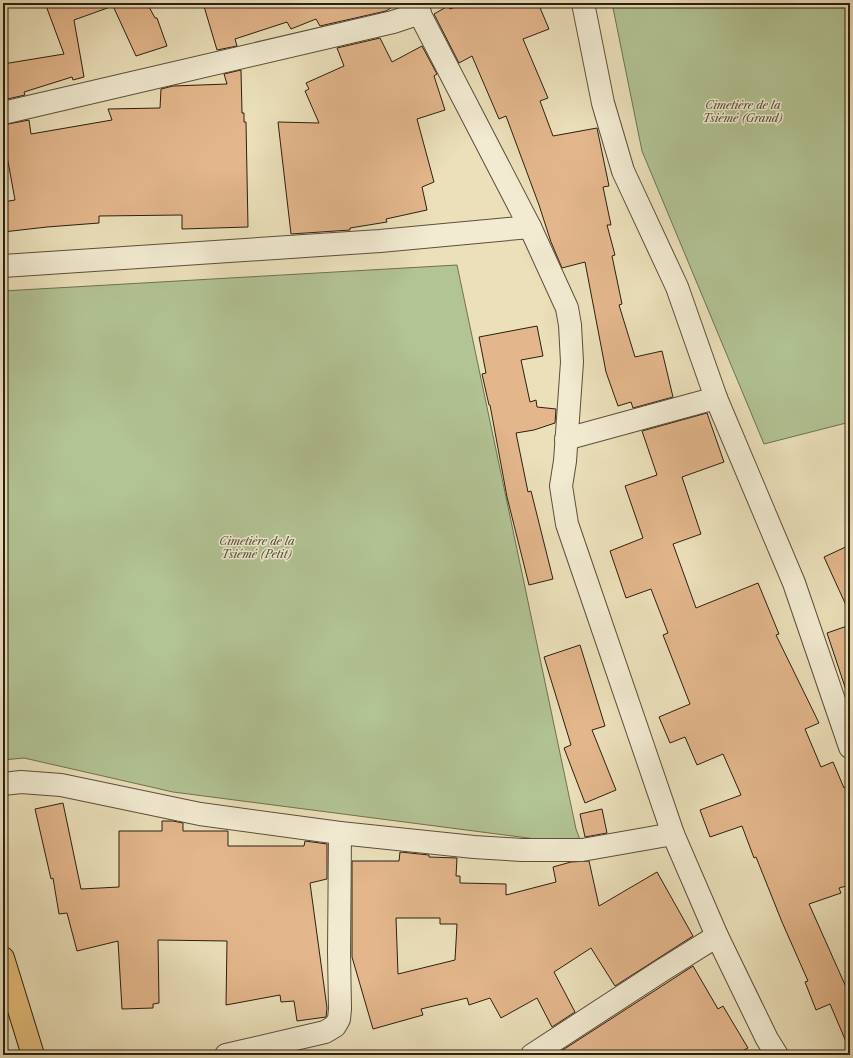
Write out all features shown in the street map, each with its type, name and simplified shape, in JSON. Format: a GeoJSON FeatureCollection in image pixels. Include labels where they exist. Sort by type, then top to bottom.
{"type":"FeatureCollection","features":[{"type":"Feature","properties":{"kind":"highway"},"geometry":{"type":"LineString","coordinates":[[3,958],[33,1055]]}},
{"type":"Feature","properties":{"kind":"street"},"geometry":{"type":"LineString","coordinates":[[583,3],[604,103],[623,171],[677,287],[716,398],[794,583],[850,747]]}},
{"type":"Feature","properties":{"kind":"street"},"geometry":{"type":"LineString","coordinates":[[3,113],[393,22],[417,8],[530,227],[564,298],[570,325],[572,362],[565,461],[561,486],[567,524],[672,834],[717,936],[767,1039],[777,1055]]}},
{"type":"Feature","properties":{"kind":"street"},"geometry":{"type":"LineString","coordinates":[[3,266],[380,241],[530,227]]}},
{"type":"Feature","properties":{"kind":"street"},"geometry":{"type":"LineString","coordinates":[[566,439],[716,398]]}},
{"type":"Feature","properties":{"kind":"street"},"geometry":{"type":"LineString","coordinates":[[3,784],[21,782],[61,784],[200,814],[340,833],[474,847],[522,850],[582,850],[672,834]]}},
{"type":"Feature","properties":{"kind":"street"},"geometry":{"type":"LineString","coordinates":[[226,1055],[325,1032],[335,1026],[339,1019],[340,833]]}},
{"type":"Feature","properties":{"kind":"street"},"geometry":{"type":"LineString","coordinates":[[532,1055],[660,971],[717,936]]}},
{"type":"Feature","properties":{"kind":"green space","name":"Cimetière de la Tsiémé (Grand)"},"geometry":{"type":"Polygon","coordinates":[[[612,3],[850,3],[850,422],[764,444],[642,151],[612,3]]]}},
{"type":"Feature","properties":{"kind":"green space","name":"Cimetière de la Tsiémé (Petit)"},"geometry":{"type":"Polygon","coordinates":[[[457,265],[576,829],[582,845],[173,792],[24,758],[3,760],[3,291],[457,265]]]}},
{"type":"Feature","properties":{"kind":"building"},"geometry":{"type":"Polygon","coordinates":[[[45,3],[147,3],[155,18],[157,18],[167,46],[136,56],[113,6],[74,20],[84,77],[73,80],[72,77],[24,92],[25,95],[3,100],[3,64],[64,54],[45,3]]]}},
{"type":"Feature","properties":{"kind":"building"},"geometry":{"type":"Polygon","coordinates":[[[203,3],[399,3],[386,11],[320,26],[316,19],[291,29],[287,22],[235,39],[237,46],[217,50],[203,3]]]}},
{"type":"Feature","properties":{"kind":"building"},"geometry":{"type":"Polygon","coordinates":[[[466,3],[538,3],[549,29],[523,39],[548,98],[540,101],[553,136],[597,128],[609,186],[603,187],[611,225],[607,225],[615,255],[612,256],[622,304],[619,305],[635,357],[662,351],[673,397],[633,408],[631,402],[618,406],[606,372],[585,262],[562,268],[551,242],[506,116],[499,119],[472,56],[459,63],[434,14],[448,6],[450,9],[466,3]]]}},
{"type":"Feature","properties":{"kind":"building"},"geometry":{"type":"Polygon","coordinates":[[[380,38],[392,62],[422,46],[437,74],[434,76],[445,110],[417,119],[434,182],[422,187],[427,210],[386,219],[387,222],[350,228],[350,230],[291,234],[278,122],[319,123],[305,91],[309,89],[306,83],[344,66],[337,48],[380,38]]]}},
{"type":"Feature","properties":{"kind":"building"},"geometry":{"type":"Polygon","coordinates":[[[241,70],[242,113],[244,113],[244,122],[246,122],[248,227],[182,229],[182,215],[99,216],[99,223],[3,232],[3,202],[15,200],[3,134],[3,125],[29,120],[31,134],[112,120],[108,109],[160,108],[161,89],[173,86],[227,84],[224,74],[241,70]]]}},
{"type":"Feature","properties":{"kind":"building"},"geometry":{"type":"Polygon","coordinates":[[[537,326],[543,356],[521,360],[530,402],[536,400],[537,407],[556,409],[555,423],[534,430],[516,433],[528,492],[531,491],[553,579],[529,585],[507,497],[490,405],[482,374],[486,373],[479,337],[537,326]]]}},
{"type":"Feature","properties":{"kind":"building"},"geometry":{"type":"Polygon","coordinates":[[[707,413],[724,462],[682,477],[701,534],[673,544],[696,608],[758,583],[779,634],[776,635],[819,723],[805,729],[821,767],[833,762],[844,788],[850,785],[850,885],[839,888],[841,893],[809,904],[850,996],[850,1051],[830,1004],[816,1010],[805,982],[808,981],[756,857],[754,858],[742,826],[710,837],[700,810],[741,795],[723,754],[697,765],[685,737],[670,743],[659,717],[690,704],[663,635],[668,633],[651,589],[626,598],[610,551],[643,538],[625,486],[657,475],[642,431],[707,413]]]}},
{"type":"Feature","properties":{"kind":"building"},"geometry":{"type":"Polygon","coordinates":[[[850,545],[850,614],[824,557],[850,545]]]}},
{"type":"Feature","properties":{"kind":"building"},"geometry":{"type":"Polygon","coordinates":[[[850,625],[850,690],[846,690],[827,633],[850,625]]]}},
{"type":"Feature","properties":{"kind":"building"},"geometry":{"type":"Polygon","coordinates":[[[580,645],[605,726],[592,730],[616,790],[585,803],[564,748],[571,745],[544,657],[580,645]]]}},
{"type":"Feature","properties":{"kind":"building"},"geometry":{"type":"Polygon","coordinates":[[[63,803],[81,889],[119,887],[119,831],[162,831],[162,821],[183,823],[183,831],[228,831],[228,846],[304,846],[305,841],[327,844],[327,879],[310,883],[327,1008],[326,1017],[297,1021],[294,1001],[281,1002],[280,995],[226,1005],[227,941],[158,940],[159,1003],[153,1004],[153,1008],[122,1009],[118,941],[77,951],[67,913],[59,914],[53,878],[51,879],[35,809],[63,803]]]}},
{"type":"Feature","properties":{"kind":"building"},"geometry":{"type":"Polygon","coordinates":[[[602,809],[607,833],[585,837],[580,814],[602,809]]]}},
{"type":"Feature","properties":{"kind":"building"},"geometry":{"type":"Polygon","coordinates":[[[400,852],[429,855],[429,857],[457,858],[456,876],[460,876],[460,883],[506,884],[506,895],[556,882],[553,867],[571,862],[589,861],[599,906],[657,872],[693,936],[615,986],[591,948],[554,972],[575,1012],[552,1027],[537,998],[501,1018],[490,998],[469,1005],[467,998],[421,1009],[423,1015],[373,1029],[352,957],[352,861],[399,861],[400,852]],[[396,918],[398,974],[455,960],[457,924],[440,924],[440,918],[396,918]]]}},
{"type":"Feature","properties":{"kind":"building"},"geometry":{"type":"Polygon","coordinates":[[[693,966],[718,1009],[723,1006],[748,1048],[735,1055],[555,1055],[693,966]]]}}]}
